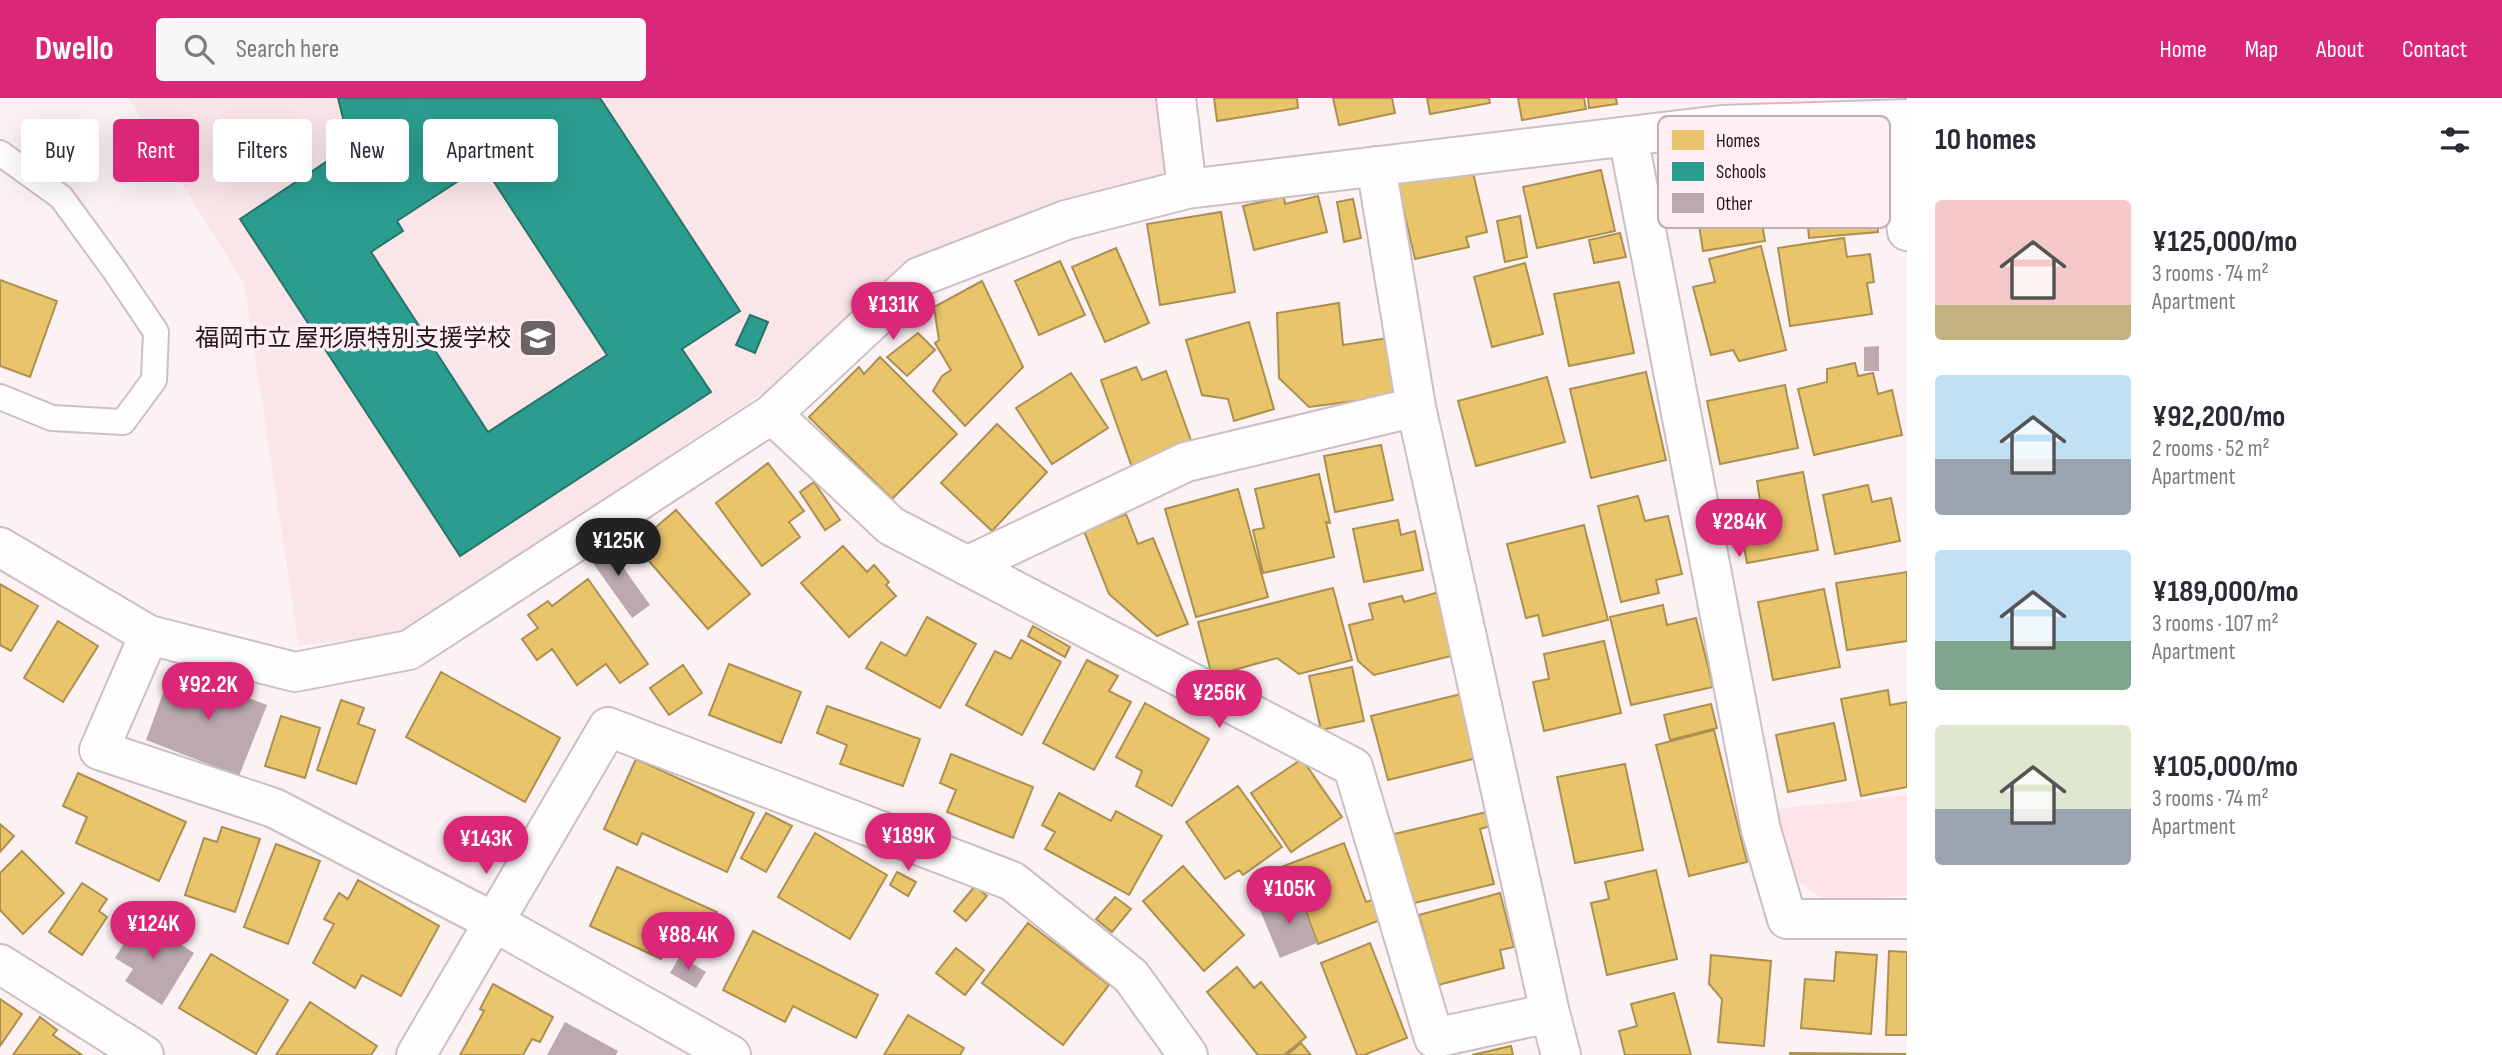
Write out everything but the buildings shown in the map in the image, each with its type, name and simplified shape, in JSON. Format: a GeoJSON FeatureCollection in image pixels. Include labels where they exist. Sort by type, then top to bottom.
{"type":"FeatureCollection","features":[{"type":"Feature","properties":{"kind":"street"},"geometry":{"type":"LineString","coordinates":[[1176,98],[1187,189]]}},
{"type":"Feature","properties":{"kind":"street"},"geometry":{"type":"LineString","coordinates":[[1701,116],[1719,111],[1820,116]]}},
{"type":"Feature","properties":{"kind":"street"},"geometry":{"type":"LineString","coordinates":[[1900,120],[1907,232]]}},
{"type":"Feature","properties":{"kind":"street"},"geometry":{"type":"LineString","coordinates":[[0,547],[149,635],[295,672],[409,650],[772,414],[919,277],[1066,220],[1187,189],[1628,136],[1658,128]]}},
{"type":"Feature","properties":{"kind":"street"},"geometry":{"type":"LineString","coordinates":[[1628,136],[1761,830],[1787,919],[1907,919]]}},
{"type":"Feature","properties":{"kind":"street"},"geometry":{"type":"LineString","coordinates":[[1376,166],[1416,407],[1561,1055]]}},
{"type":"Feature","properties":{"kind":"street"},"geometry":{"type":"LineString","coordinates":[[969,565],[1186,462],[1416,407]]}},
{"type":"Feature","properties":{"kind":"street"},"geometry":{"type":"LineString","coordinates":[[772,414],[891,526],[1353,767],[1434,1038],[1550,1013]]}},
{"type":"Feature","properties":{"kind":"street"},"geometry":{"type":"LineString","coordinates":[[149,635],[99,750],[274,808],[494,922],[731,1055]]}},
{"type":"Feature","properties":{"kind":"street"},"geometry":{"type":"LineString","coordinates":[[416,1055],[608,727],[1012,881],[1131,976],[1188,1055]]}},
{"type":"Feature","properties":{"kind":"street"},"geometry":{"type":"LineString","coordinates":[[0,964],[144,1055]]}},
{"type":"Feature","properties":{"kind":"lane"},"geometry":{"type":"LineString","coordinates":[[0,153],[61,197],[156,332],[154,380],[122,422],[52,418],[0,397]]}},
{"type":"Feature","properties":{"kind":"shaded area","name":"福岡市立 屋形原特別支援学校"},"geometry":{"type":"Polygon","coordinates":[[[128,98],[1158,98],[1167,176],[912,257],[763,393],[401,633],[299,646],[244,283],[181,182],[199,182],[199,119],[141,119],[128,98]]]}},
{"type":"Feature","properties":{"kind":"shaded area"},"geometry":{"type":"Polygon","coordinates":[[[1907,795],[1907,895],[1829,903],[1792,877],[1777,809],[1907,795]]]}},
{"type":"Feature","properties":{"kind":"place","name":"福岡市立 屋形原特別支援学校"},"geometry":{"type":"Point","coordinates":[538,338]}}]}
